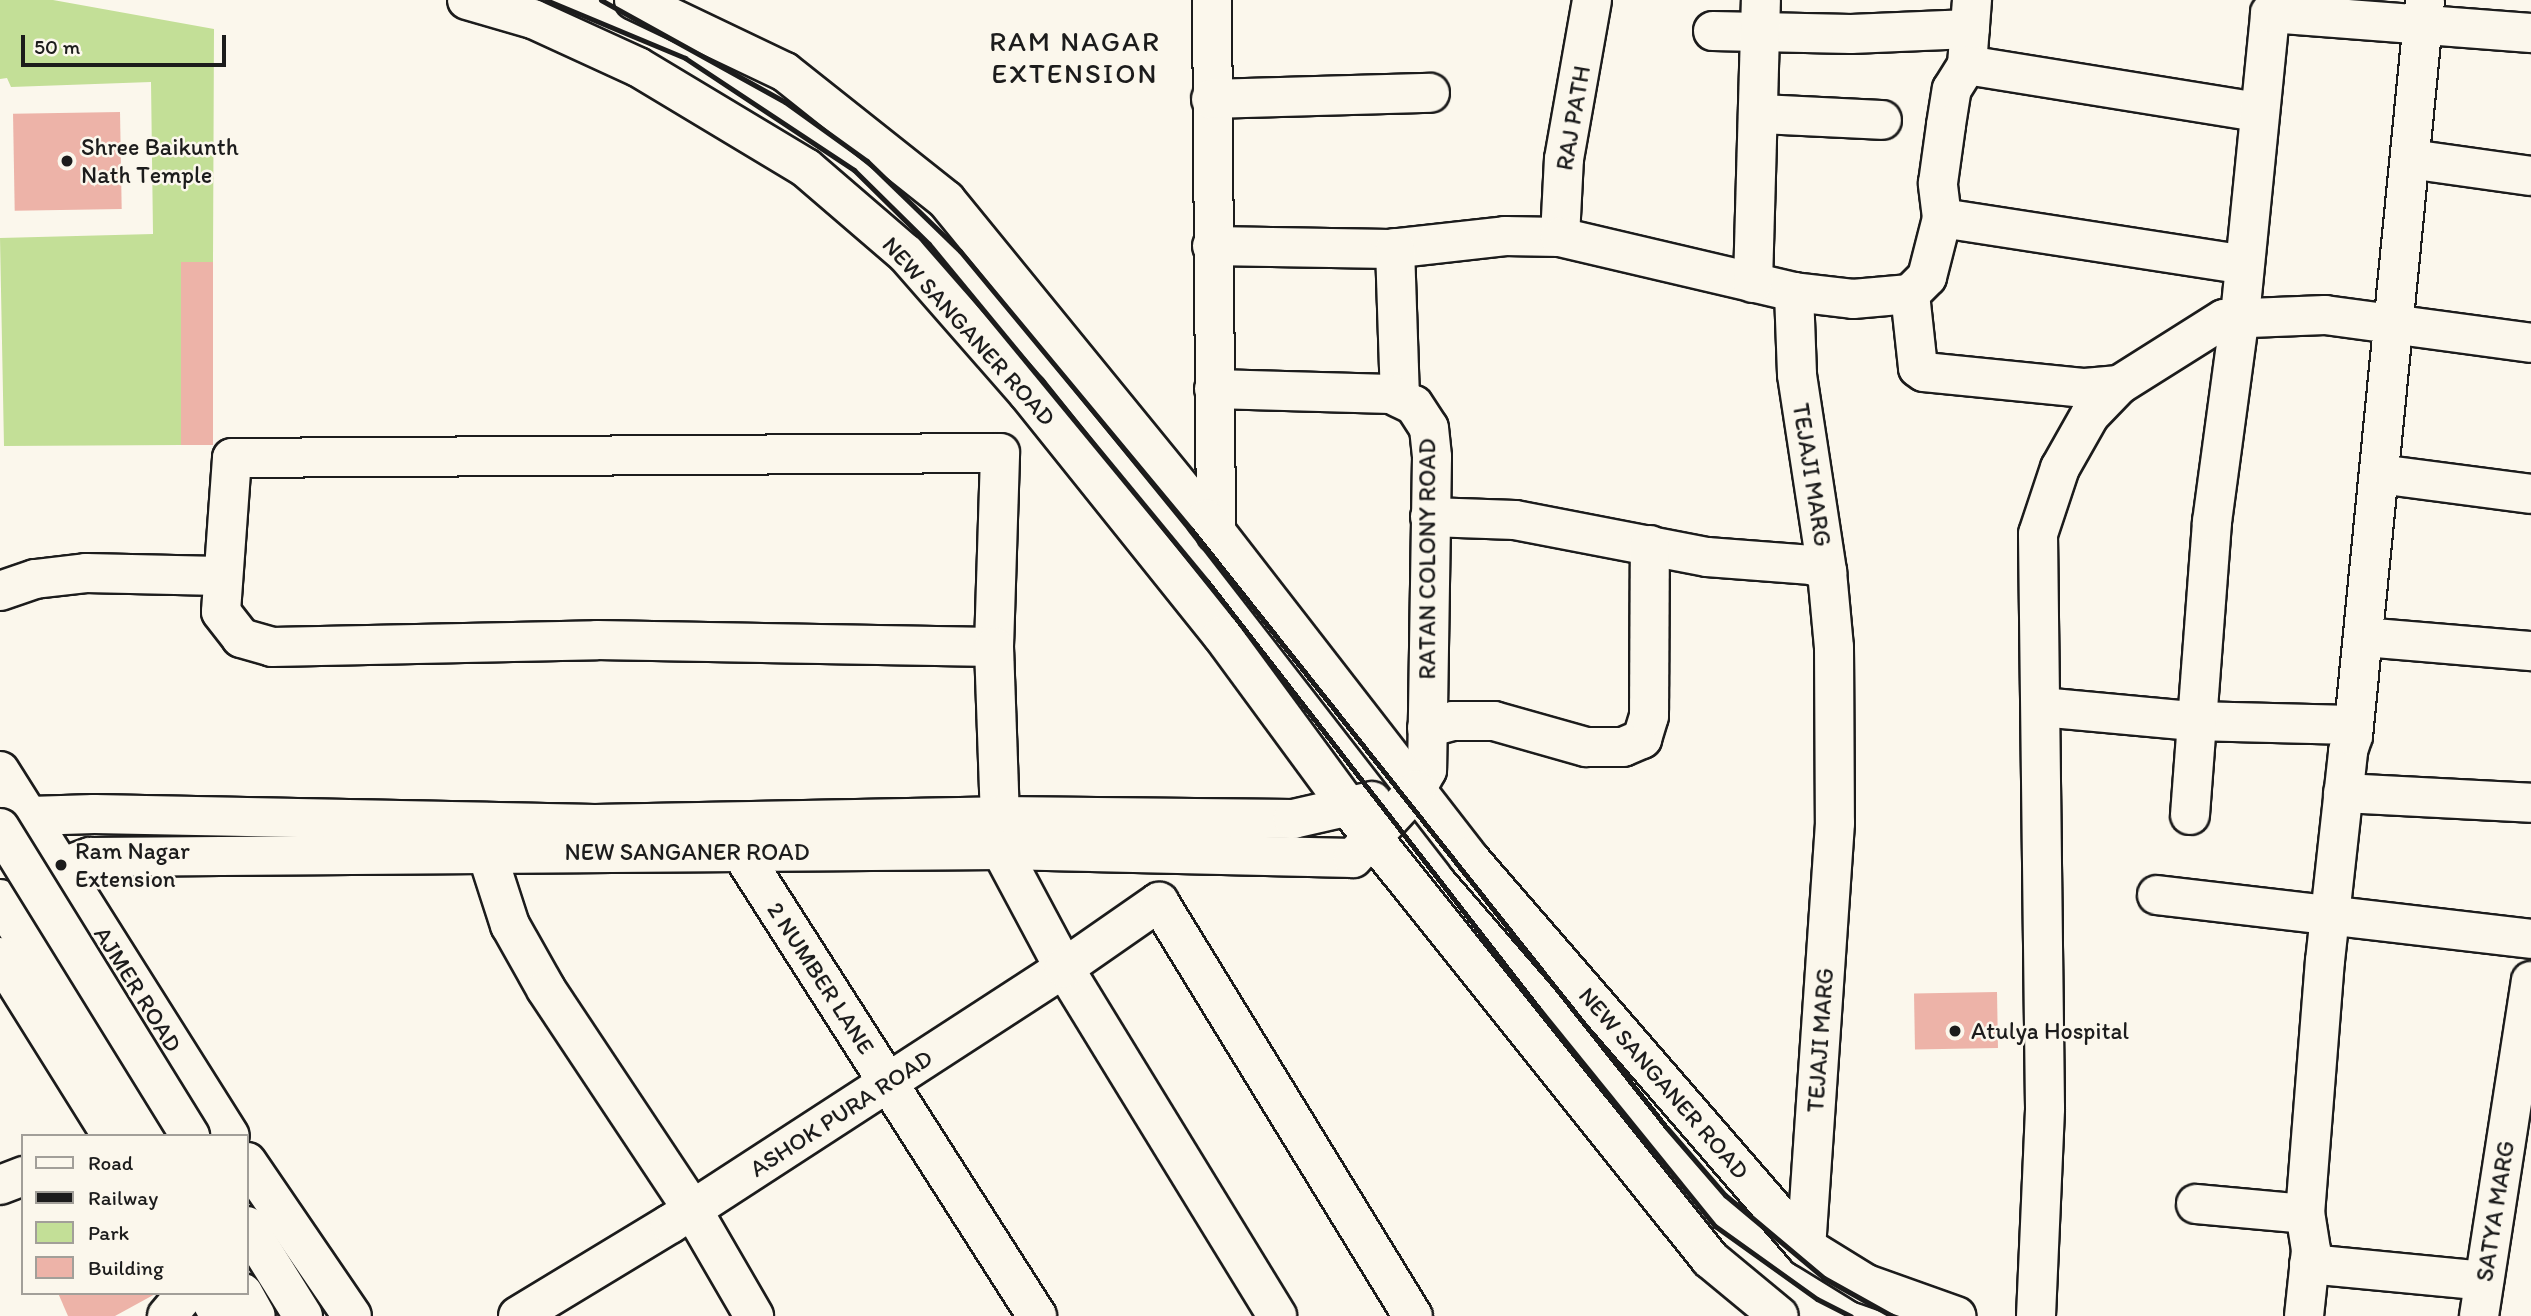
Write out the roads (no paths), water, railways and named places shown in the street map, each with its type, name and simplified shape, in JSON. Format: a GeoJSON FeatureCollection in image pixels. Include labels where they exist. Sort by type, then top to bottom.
{"type":"FeatureCollection","features":[{"type":"Feature","properties":{"kind":"main road","name":"NEW SANGANER ROAD"},"geometry":{"type":"LineString","coordinates":[[467,0],[533,19],[638,67],[806,168],[906,254],[1095,476],[1222,635],[1361,822],[1710,1259],[1779,1316]]}},
{"type":"Feature","properties":{"kind":"main road","name":"NEW SANGANER ROAD"},"geometry":{"type":"LineString","coordinates":[[634,0],[785,72],[946,200],[1216,533],[1496,890],[1805,1247],[1866,1284],[1956,1316]]}},
{"type":"Feature","properties":{"kind":"main road"},"geometry":{"type":"LineString","coordinates":[[1212,0],[1216,533]]}},
{"type":"Feature","properties":{"kind":"main road","name":"RAJ PATH"},"geometry":{"type":"LineString","coordinates":[[1560,237],[1564,159],[1592,0]]}},
{"type":"Feature","properties":{"kind":"main road"},"geometry":{"type":"LineString","coordinates":[[2190,814],[2193,722],[2212,522],[2240,316],[2257,112],[2271,6],[2424,13],[2531,33]]}},
{"type":"Feature","properties":{"kind":"main road"},"geometry":{"type":"LineString","coordinates":[[2304,1316],[2309,1264],[2305,1214],[2330,919],[2363,636],[2391,324],[2424,13]]}},
{"type":"Feature","properties":{"kind":"main road"},"geometry":{"type":"LineString","coordinates":[[1753,283],[1761,16]]}},
{"type":"Feature","properties":{"kind":"main road"},"geometry":{"type":"LineString","coordinates":[[1713,31],[1761,16],[1851,34],[1970,31],[2257,112]]}},
{"type":"Feature","properties":{"kind":"main road"},"geometry":{"type":"LineString","coordinates":[[1212,246],[1395,248],[1505,236],[1560,237],[1794,292],[1853,299],[1910,295],[1927,277],[1942,218],[1938,184],[1946,125],[1952,89],[1970,31]]}},
{"type":"Feature","properties":{"kind":"main road"},"geometry":{"type":"LineString","coordinates":[[1211,99],[1430,93]]}},
{"type":"Feature","properties":{"kind":"main road"},"geometry":{"type":"LineString","coordinates":[[1760,114],[1882,120]]}},
{"type":"Feature","properties":{"kind":"main road"},"geometry":{"type":"LineString","coordinates":[[2410,159],[2531,176]]}},
{"type":"Feature","properties":{"kind":"main road"},"geometry":{"type":"LineString","coordinates":[[1942,218],[2244,265]]}},
{"type":"Feature","properties":{"kind":"main road"},"geometry":{"type":"LineString","coordinates":[[1214,389],[1391,394],[1400,398],[1395,248]]}},
{"type":"Feature","properties":{"kind":"main road","name":"TEJAJI MARG"},"geometry":{"type":"LineString","coordinates":[[1794,292],[1797,375],[1827,572],[1834,647],[1835,823],[1805,1247]]}},
{"type":"Feature","properties":{"kind":"main road"},"geometry":{"type":"LineString","coordinates":[[1910,295],[1919,368],[1924,372],[2085,388],[2119,386]]}},
{"type":"Feature","properties":{"kind":"main road"},"geometry":{"type":"LineString","coordinates":[[2036,1316],[2045,1108],[2038,534],[2060,468],[2090,415],[2119,386],[2224,319],[2240,316],[2325,315],[2531,343]]}},
{"type":"Feature","properties":{"kind":"main road","name":"RATAN COLONY ROAD"},"geometry":{"type":"LineString","coordinates":[[1400,398],[1414,405],[1429,428],[1427,770],[1416,790]]}},
{"type":"Feature","properties":{"kind":"main road"},"geometry":{"type":"LineString","coordinates":[[994,647],[597,640],[272,647],[242,638],[220,612],[220,576],[232,458],[1000,453],[994,647],[1000,833],[1064,968],[1277,1316]]}},
{"type":"Feature","properties":{"kind":"main road"},"geometry":{"type":"LineString","coordinates":[[2379,474],[2531,494]]}},
{"type":"Feature","properties":{"kind":"main road"},"geometry":{"type":"LineString","coordinates":[[1430,517],[1515,520],[1707,557],[1812,565],[1827,572]]}},
{"type":"Feature","properties":{"kind":"main road"},"geometry":{"type":"LineString","coordinates":[[1427,727],[1453,720],[1494,722],[1586,747],[1623,747],[1642,739],[1649,716],[1650,545]]}},
{"type":"Feature","properties":{"kind":"main road"},"geometry":{"type":"LineString","coordinates":[[0,591],[35,579],[86,573],[220,576]]}},
{"type":"Feature","properties":{"kind":"main road"},"geometry":{"type":"LineString","coordinates":[[2363,636],[2531,652]]}},
{"type":"Feature","properties":{"kind":"main road"},"geometry":{"type":"LineString","coordinates":[[2041,707],[2193,722],[2352,725]]}},
{"type":"Feature","properties":{"kind":"main road","name":"AJMER ROAD"},"geometry":{"type":"LineString","coordinates":[[0,771],[10,824],[61,865],[229,1134]]}},
{"type":"Feature","properties":{"kind":"main road","name":"NEW SANGANER ROAD"},"geometry":{"type":"LineString","coordinates":[[0,894],[61,865],[90,857],[740,851],[1000,833],[1293,819],[1361,822],[1416,790]]}},
{"type":"Feature","properties":{"kind":"main road"},"geometry":{"type":"LineString","coordinates":[[2343,793],[2531,803]]}},
{"type":"Feature","properties":{"kind":"main road","name":"NEW SANGANER ROAD"},"geometry":{"type":"LineString","coordinates":[[10,824],[595,824],[1000,833]]}},
{"type":"Feature","properties":{"kind":"main road"},"geometry":{"type":"LineString","coordinates":[[10,824],[189,1134]]}},
{"type":"Feature","properties":{"kind":"main road","name":"2 NUMBER LANE"},"geometry":{"type":"LineString","coordinates":[[740,851],[1037,1316]]}},
{"type":"Feature","properties":{"kind":"main road"},"geometry":{"type":"LineString","coordinates":[[487,854],[510,925],[545,989],[692,1209],[754,1316]]}},
{"type":"Feature","properties":{"kind":"main road"},"geometry":{"type":"LineString","coordinates":[[2157,895],[2330,919],[2531,939]]}},
{"type":"Feature","properties":{"kind":"main road"},"geometry":{"type":"LineString","coordinates":[[0,899],[145,1134]]}},
{"type":"Feature","properties":{"kind":"main road","name":"ASHOK PURA ROAD"},"geometry":{"type":"LineString","coordinates":[[517,1316],[692,1209],[888,1083],[1064,968],[1158,902],[1413,1316]]}},
{"type":"Feature","properties":{"kind":"main road"},"geometry":{"type":"LineString","coordinates":[[0,957],[111,1134]]}},
{"type":"Feature","properties":{"kind":"main road","name":"SATYA MARG"},"geometry":{"type":"LineString","coordinates":[[2481,1298],[2531,981]]}},
{"type":"Feature","properties":{"kind":"main road"},"geometry":{"type":"LineString","coordinates":[[248,1163],[352,1316]]}},
{"type":"Feature","properties":{"kind":"main road"},"geometry":{"type":"LineString","coordinates":[[0,1185],[21,1177]]}},
{"type":"Feature","properties":{"kind":"main road"},"geometry":{"type":"LineString","coordinates":[[2196,1204],[2305,1214]]}},
{"type":"Feature","properties":{"kind":"main road"},"geometry":{"type":"LineString","coordinates":[[248,1228],[303,1316]]}},
{"type":"Feature","properties":{"kind":"main road"},"geometry":{"type":"LineString","coordinates":[[2309,1264],[2481,1298]]}},
{"type":"Feature","properties":{"kind":"main road"},"geometry":{"type":"LineString","coordinates":[[167,1316],[184,1295]]}},
{"type":"Feature","properties":{"kind":"main road"},"geometry":{"type":"LineString","coordinates":[[208,1295],[220,1316]]}},
{"type":"Feature","properties":{"kind":"main road"},"geometry":{"type":"LineString","coordinates":[[244,1295],[256,1316]]}},
{"type":"Feature","properties":{"kind":"railway"},"geometry":{"type":"LineString","coordinates":[[546,0],[685,58],[854,170],[929,244],[1207,581],[1540,1010],[1715,1226],[1817,1299],[1851,1316]]}},
{"type":"Feature","properties":{"kind":"railway"},"geometry":{"type":"LineString","coordinates":[[601,0],[785,102],[867,161],[960,251],[1191,529],[1667,1128],[1725,1195],[1824,1278],[1892,1316]]}},
{"type":"Feature","properties":{"kind":"place","name":"Shree Baikunth Nath Temple"},"geometry":{"type":"Point","coordinates":[67,161]}},
{"type":"Feature","properties":{"kind":"place","name":"Ram Nagar Extension"},"geometry":{"type":"Point","coordinates":[61,865]}},
{"type":"Feature","properties":{"kind":"place","name":"Atulya Hospital"},"geometry":{"type":"Point","coordinates":[1955,1031]}},
{"type":"Feature","properties":{"kind":"district","name":"RAM NAGAR EXTENSION"},"geometry":{"type":"Point","coordinates":[1075,57]}}]}
